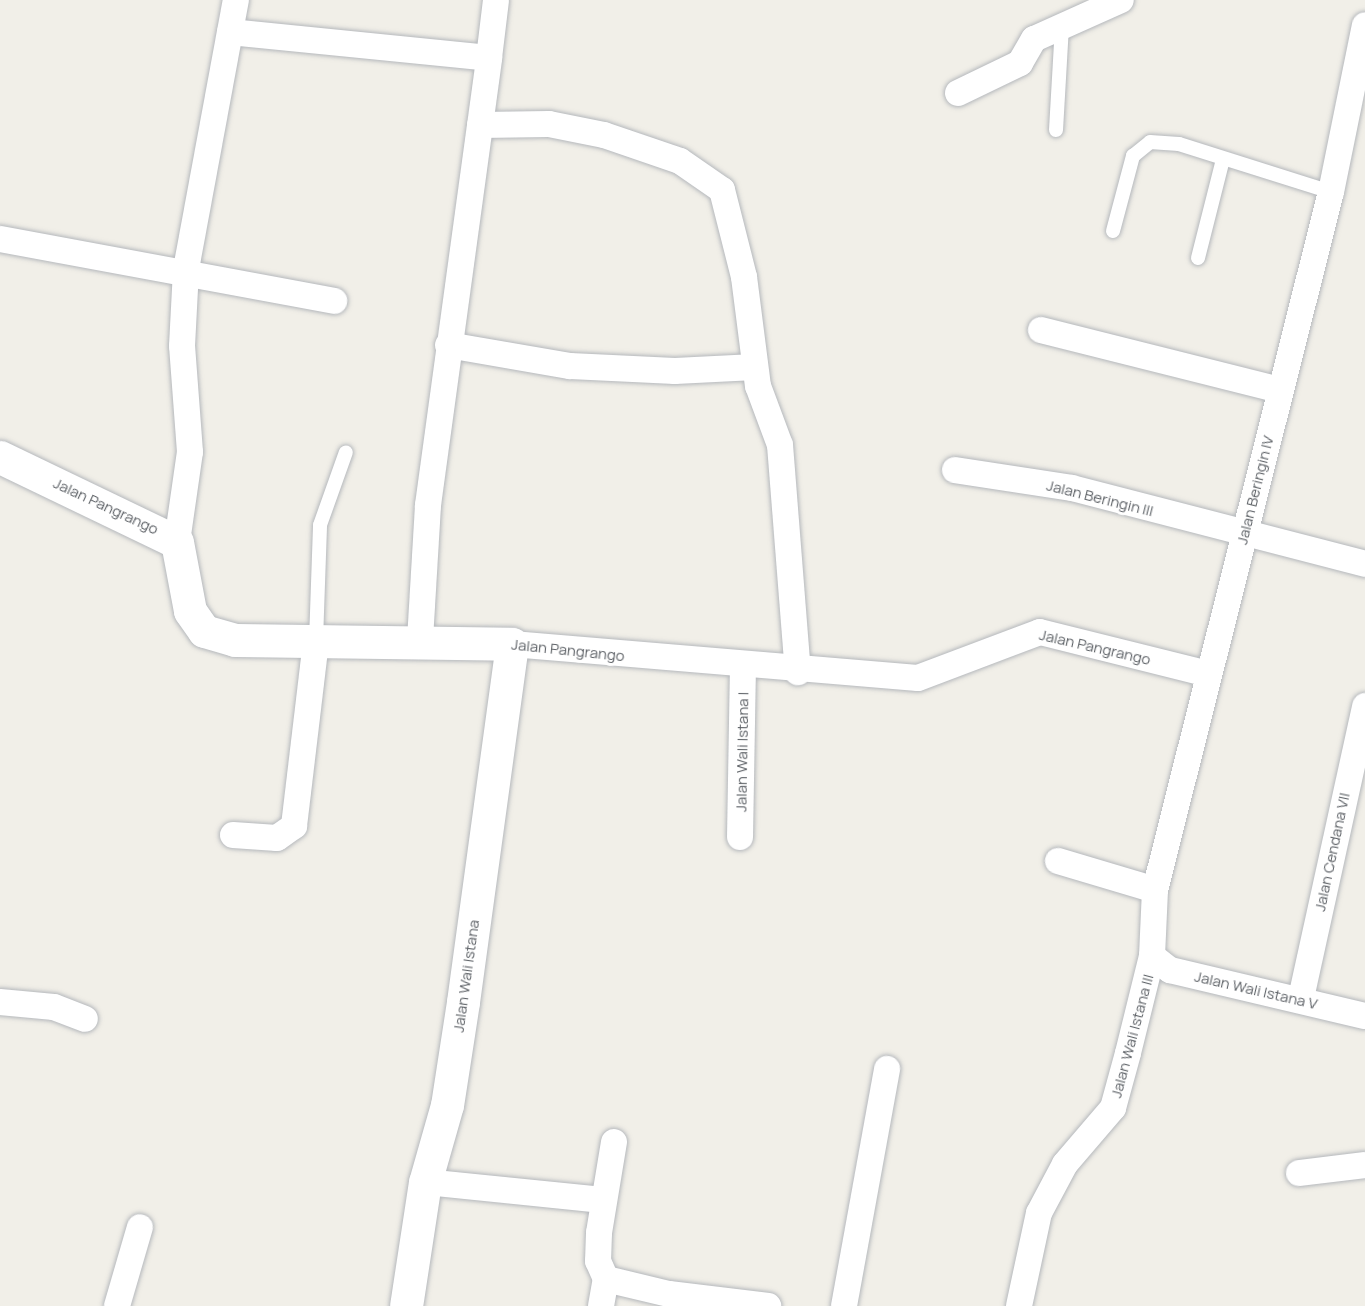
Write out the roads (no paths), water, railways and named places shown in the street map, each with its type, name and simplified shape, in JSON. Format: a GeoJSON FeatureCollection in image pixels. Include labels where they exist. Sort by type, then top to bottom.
{"type":"FeatureCollection","features":[{"type":"Feature","properties":{"kind":"street"},"geometry":{"type":"LineString","coordinates":[[177,542],[190,452],[182,346],[186,269],[236,0]]}},
{"type":"Feature","properties":{"kind":"street"},"geometry":{"type":"LineString","coordinates":[[420,640],[428,504],[496,0]]}},
{"type":"Feature","properties":{"kind":"street"},"geometry":{"type":"LineString","coordinates":[[958,93],[1020,63],[1034,39],[1121,0]]}},
{"type":"Feature","properties":{"kind":"street","name":"Jalan Beringin IV"},"geometry":{"type":"LineString","coordinates":[[1152,956],[1155,890],[1279,390],[1332,192],[1365,23]]}},
{"type":"Feature","properties":{"kind":"street"},"geometry":{"type":"LineString","coordinates":[[230,32],[489,58]]}},
{"type":"Feature","properties":{"kind":"street"},"geometry":{"type":"LineString","coordinates":[[480,125],[549,124],[604,135],[680,161],[722,190],[744,278],[755,367],[780,445],[798,672]]}},
{"type":"Feature","properties":{"kind":"street"},"geometry":{"type":"LineString","coordinates":[[0,239],[186,269],[334,301]]}},
{"type":"Feature","properties":{"kind":"street"},"geometry":{"type":"LineString","coordinates":[[1041,330],[1279,390]]}},
{"type":"Feature","properties":{"kind":"street"},"geometry":{"type":"LineString","coordinates":[[448,345],[570,366],[675,371],[755,367]]}},
{"type":"Feature","properties":{"kind":"street","name":"Jalan Pangrango"},"geometry":{"type":"LineString","coordinates":[[0,457],[177,542],[190,611],[204,631],[235,639],[420,640],[512,644],[798,672],[918,678],[1040,632],[1209,674]]}},
{"type":"Feature","properties":{"kind":"street","name":"Jalan Beringin III"},"geometry":{"type":"LineString","coordinates":[[955,470],[1072,488],[1245,531],[1365,564]]}},
{"type":"Feature","properties":{"kind":"street"},"geometry":{"type":"LineString","coordinates":[[233,835],[277,838],[294,826],[316,641]]}},
{"type":"Feature","properties":{"kind":"street","name":"Jalan Wali Istana"},"geometry":{"type":"LineString","coordinates":[[406,1306],[425,1182],[447,1105],[512,644]]}},
{"type":"Feature","properties":{"kind":"street","name":"Jalan Wali Istana I"},"geometry":{"type":"LineString","coordinates":[[740,837],[743,667]]}},
{"type":"Feature","properties":{"kind":"street","name":"Jalan Cendana VII"},"geometry":{"type":"LineString","coordinates":[[1301,998],[1365,706]]}},
{"type":"Feature","properties":{"kind":"street"},"geometry":{"type":"LineString","coordinates":[[1058,861],[1155,890]]}},
{"type":"Feature","properties":{"kind":"street","name":"Jalan Wali Istana V"},"geometry":{"type":"LineString","coordinates":[[1152,956],[1170,970],[1301,998],[1365,1016]]}},
{"type":"Feature","properties":{"kind":"street","name":"Jalan Wali Istana III"},"geometry":{"type":"LineString","coordinates":[[1019,1306],[1039,1213],[1065,1164],[1113,1108],[1152,956]]}},
{"type":"Feature","properties":{"kind":"street"},"geometry":{"type":"LineString","coordinates":[[0,1002],[54,1007],[84,1019]]}},
{"type":"Feature","properties":{"kind":"street"},"geometry":{"type":"LineString","coordinates":[[844,1306],[888,1069]]}},
{"type":"Feature","properties":{"kind":"street"},"geometry":{"type":"LineString","coordinates":[[601,1306],[606,1279],[598,1261],[602,1200],[614,1142]]}},
{"type":"Feature","properties":{"kind":"street"},"geometry":{"type":"LineString","coordinates":[[1299,1173],[1365,1165]]}},
{"type":"Feature","properties":{"kind":"street"},"geometry":{"type":"LineString","coordinates":[[425,1182],[602,1200]]}},
{"type":"Feature","properties":{"kind":"street"},"geometry":{"type":"LineString","coordinates":[[117,1306],[140,1227]]}},
{"type":"Feature","properties":{"kind":"street"},"geometry":{"type":"LineString","coordinates":[[606,1279],[669,1294],[768,1306]]}},
{"type":"Feature","properties":{"kind":"lane"},"geometry":{"type":"LineString","coordinates":[[1056,130],[1062,26]]}},
{"type":"Feature","properties":{"kind":"lane"},"geometry":{"type":"LineString","coordinates":[[1113,231],[1133,156],[1150,142],[1179,144],[1332,192]]}},
{"type":"Feature","properties":{"kind":"lane"},"geometry":{"type":"LineString","coordinates":[[1198,258],[1223,159]]}},
{"type":"Feature","properties":{"kind":"lane"},"geometry":{"type":"LineString","coordinates":[[316,641],[320,525],[346,452]]}}]}
